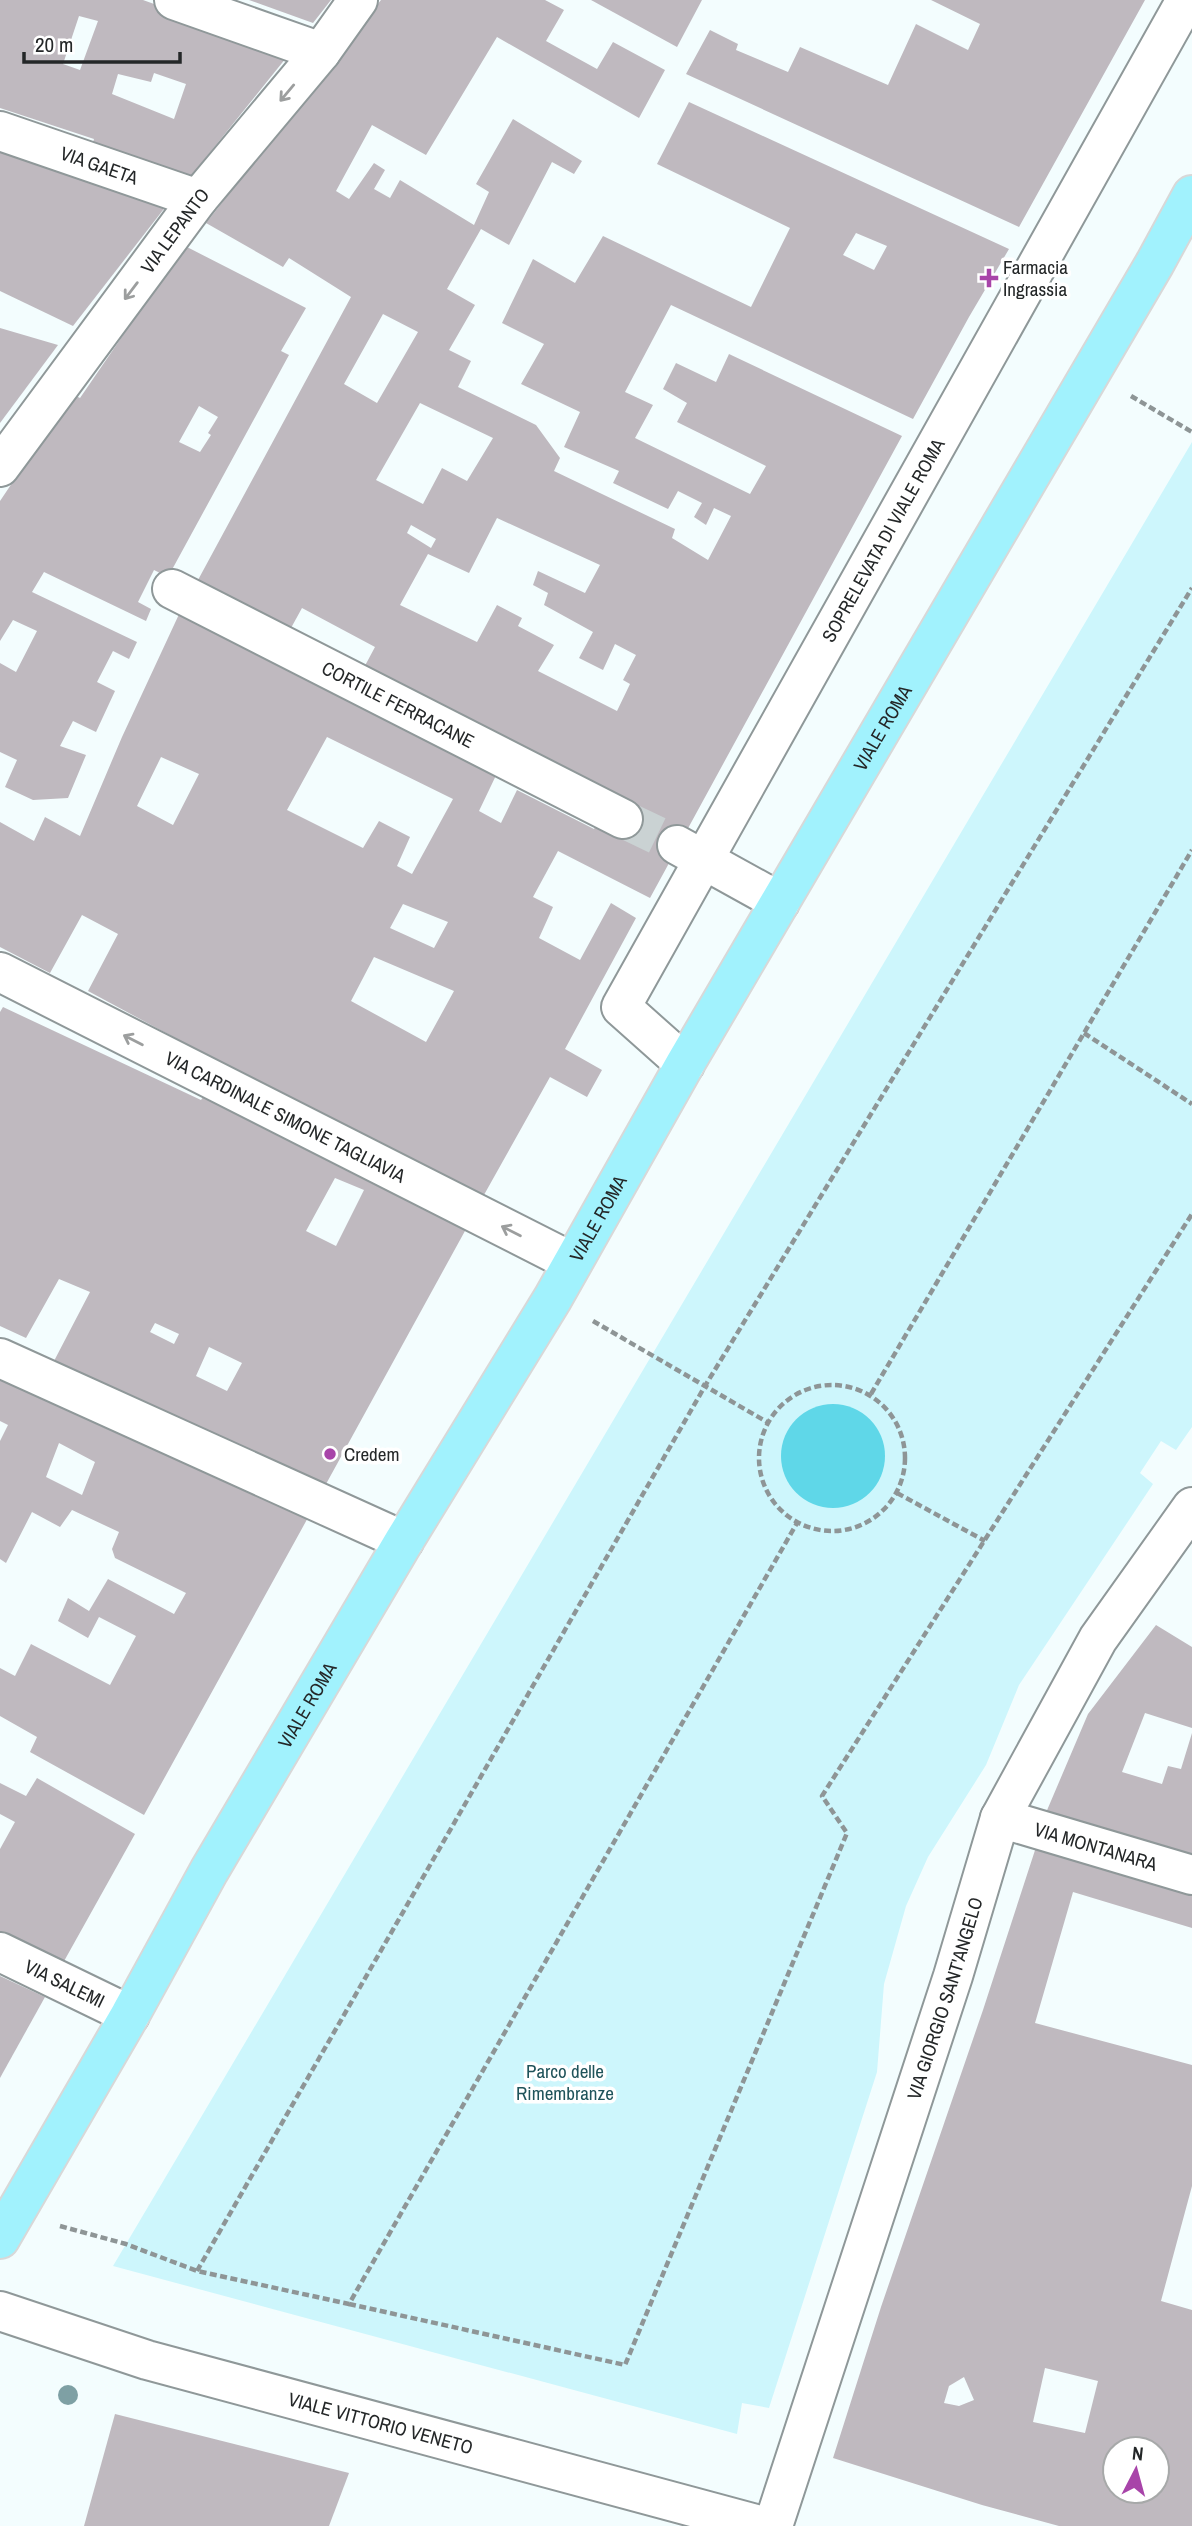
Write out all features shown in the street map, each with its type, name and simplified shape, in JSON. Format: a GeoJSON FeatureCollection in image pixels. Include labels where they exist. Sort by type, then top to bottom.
{"type":"FeatureCollection","features":[{"type":"Feature","properties":{"kind":"main road","name":"VIALE ROMA"},"geometry":{"type":"LineString","coordinates":[[7,2226],[130,2015],[209,1871],[404,1541],[553,1298],[685,1064],[1192,195]]}},
{"type":"Feature","properties":{"kind":"street"},"geometry":{"type":"LineString","coordinates":[[174,0],[321,52]]}},
{"type":"Feature","properties":{"kind":"street","name":"VIA LEPANTO"},"geometry":{"type":"LineString","coordinates":[[0,467],[198,199],[321,52],[358,0]]}},
{"type":"Feature","properties":{"kind":"street","name":"SOPRELEVATA DI VIALE ROMA"},"geometry":{"type":"LineString","coordinates":[[685,1064],[621,1007],[690,853],[1186,0]]}},
{"type":"Feature","properties":{"kind":"street","name":"VIA GAETA"},"geometry":{"type":"LineString","coordinates":[[0,131],[198,199]]}},
{"type":"Feature","properties":{"kind":"street","name":"CORTILE FERRACANE"},"geometry":{"type":"LineString","coordinates":[[172,589],[623,819]]}},
{"type":"Feature","properties":{"kind":"street"},"geometry":{"type":"LineString","coordinates":[[690,853],[780,902]]}},
{"type":"Feature","properties":{"kind":"street","name":"VIA CARDINALE SIMONE TAGLIAVIA"},"geometry":{"type":"LineString","coordinates":[[0,972],[572,1262]]}},
{"type":"Feature","properties":{"kind":"street"},"geometry":{"type":"LineString","coordinates":[[0,1358],[404,1541]]}},
{"type":"Feature","properties":{"kind":"street","name":"VIA GIORGIO SANT'ANGELO"},"geometry":{"type":"LineString","coordinates":[[773,2526],[953,1976],[1000,1818],[1098,1639],[1192,1507]]}},
{"type":"Feature","properties":{"kind":"street","name":"VIA MONTANARA"},"geometry":{"type":"LineString","coordinates":[[1000,1818],[1192,1875]]}},
{"type":"Feature","properties":{"kind":"street","name":"VIA SALEMI"},"geometry":{"type":"LineString","coordinates":[[0,1952],[130,2015]]}},
{"type":"Feature","properties":{"kind":"street","name":"VIALE VITTORIO VENETO"},"geometry":{"type":"LineString","coordinates":[[0,2311],[147,2360],[763,2526]]}},
{"type":"Feature","properties":{"kind":"path"},"geometry":{"type":"LineString","coordinates":[[1091,372],[1192,432]]}},
{"type":"Feature","properties":{"kind":"path"},"geometry":{"type":"LineString","coordinates":[[197,2271],[705,1387],[1192,589]]}},
{"type":"Feature","properties":{"kind":"path"},"geometry":{"type":"LineString","coordinates":[[872,1394],[1192,850]]}},
{"type":"Feature","properties":{"kind":"path"},"geometry":{"type":"LineString","coordinates":[[1084,1034],[1192,1104]]}},
{"type":"Feature","properties":{"kind":"path"},"geometry":{"type":"LineString","coordinates":[[7,2226],[126,2244],[197,2271],[625,2365],[847,1833],[822,1796],[1192,1214]]}},
{"type":"Feature","properties":{"kind":"path"},"geometry":{"type":"LineString","coordinates":[[553,1298],[767,1422]]}},
{"type":"Feature","properties":{"kind":"path"},"geometry":{"type":"LineString","coordinates":[[823,1385],[845,1386],[872,1394],[886,1407],[899,1427],[906,1448],[905,1472],[897,1493],[883,1512],[853,1528],[842,1531],[818,1530],[797,1523],[779,1509],[766,1489],[759,1468],[760,1444],[767,1422],[781,1405],[801,1391],[823,1385]]}},
{"type":"Feature","properties":{"kind":"path"},"geometry":{"type":"LineString","coordinates":[[897,1493],[985,1542]]}},
{"type":"Feature","properties":{"kind":"path"},"geometry":{"type":"LineString","coordinates":[[349,2304],[797,1523]]}},
{"type":"Feature","properties":{"kind":"green space","name":"Parco delle Rimembranze"},"geometry":{"type":"Polygon","coordinates":[[[1192,442],[1192,1427],[1176,1450],[1161,1441],[1140,1473],[1153,1484],[1019,1685],[986,1765],[928,1857],[906,1906],[884,1984],[877,2072],[769,2408],[742,2403],[737,2434],[113,2266],[1192,442]]]}},
{"type":"Feature","properties":{"kind":"water"},"geometry":{"type":"Polygon","coordinates":[[[833,1404],[853,1408],[870,1419],[881,1436],[885,1456],[881,1476],[870,1493],[853,1504],[833,1508],[813,1504],[796,1493],[785,1476],[781,1456],[785,1436],[796,1419],[813,1408],[833,1404]]]}},
{"type":"Feature","properties":{"kind":"building"},"geometry":{"type":"Polygon","coordinates":[[[0,0],[143,0],[290,53],[187,181],[91,149],[94,139],[0,108],[0,0]],[[79,16],[63,64],[80,70],[98,21],[79,16]],[[154,73],[151,82],[118,74],[112,94],[174,119],[186,84],[154,73]]]}},
{"type":"Feature","properties":{"kind":"building"},"geometry":{"type":"Polygon","coordinates":[[[249,0],[331,0],[313,23],[249,0]]]}},
{"type":"Feature","properties":{"kind":"building"},"geometry":{"type":"Polygon","coordinates":[[[381,0],[545,0],[564,10],[546,41],[597,69],[613,42],[665,70],[639,118],[497,37],[426,155],[372,125],[336,191],[349,199],[374,163],[385,170],[374,189],[390,198],[400,180],[474,225],[489,192],[476,184],[513,119],[582,161],[574,174],[552,162],[509,245],[481,229],[447,289],[475,305],[449,350],[471,361],[458,387],[536,425],[560,458],[554,471],[675,529],[672,538],[708,560],[731,516],[714,508],[706,525],[694,517],[702,503],[678,491],[668,509],[613,483],[619,471],[564,447],[580,412],[521,384],[544,344],[502,323],[533,259],[575,283],[603,236],[751,307],[790,228],[657,164],[689,102],[1009,249],[913,419],[671,305],[625,392],[653,405],[635,438],[750,494],[766,466],[677,422],[687,403],[663,389],[676,363],[716,382],[729,354],[902,436],[650,898],[558,851],[533,897],[553,907],[539,938],[580,960],[611,903],[636,918],[565,1049],[602,1070],[587,1097],[550,1077],[480,1202],[88,991],[118,934],[82,915],[50,973],[0,947],[0,822],[34,841],[45,817],[80,836],[181,610],[500,767],[479,811],[501,823],[517,790],[594,829],[600,818],[360,675],[375,647],[302,608],[291,628],[198,580],[351,297],[289,258],[283,267],[206,223],[381,0]],[[856,233],[843,255],[874,270],[887,246],[856,233]],[[383,314],[344,384],[377,403],[418,332],[383,314]],[[420,403],[376,480],[423,504],[442,468],[467,481],[493,438],[420,403]],[[497,518],[469,573],[428,554],[400,605],[477,642],[497,605],[522,618],[518,626],[554,645],[538,671],[617,711],[630,684],[623,680],[636,655],[615,644],[603,670],[579,658],[593,632],[544,605],[548,593],[533,585],[538,571],[585,593],[600,565],[497,518]],[[411,525],[407,533],[431,548],[436,539],[411,525]],[[327,737],[287,810],[363,848],[379,821],[410,837],[397,866],[412,874],[453,799],[327,737]],[[161,757],[137,806],[173,825],[199,774],[161,757]],[[403,904],[390,928],[434,948],[448,922],[403,904]],[[374,957],[351,1001],[426,1042],[454,991],[374,957]]]}},
{"type":"Feature","properties":{"kind":"building"},"geometry":{"type":"Polygon","coordinates":[[[591,0],[702,0],[677,47],[591,0]]]}},
{"type":"Feature","properties":{"kind":"building"},"geometry":{"type":"Polygon","coordinates":[[[931,0],[1145,0],[1019,227],[686,74],[710,30],[738,44],[736,50],[788,72],[800,47],[888,85],[916,24],[968,50],[980,24],[931,0]]]}},
{"type":"Feature","properties":{"kind":"building"},"geometry":{"type":"Polygon","coordinates":[[[0,149],[170,201],[73,326],[0,291],[0,149]]]}},
{"type":"Feature","properties":{"kind":"building"},"geometry":{"type":"Polygon","coordinates":[[[187,247],[306,308],[281,351],[289,355],[168,577],[154,570],[138,602],[151,609],[146,621],[44,572],[32,592],[137,642],[129,659],[113,651],[97,682],[115,691],[96,732],[73,721],[60,746],[86,755],[68,798],[33,800],[5,787],[17,760],[0,752],[0,663],[16,672],[37,631],[13,620],[0,641],[0,501],[72,394],[80,398],[165,274],[187,247]],[[199,406],[179,442],[200,452],[218,417],[199,406]]]}},
{"type":"Feature","properties":{"kind":"building"},"geometry":{"type":"Polygon","coordinates":[[[0,328],[58,345],[0,423],[0,328]]]}},
{"type":"Feature","properties":{"kind":"building"},"geometry":{"type":"Polygon","coordinates":[[[3,1007],[201,1100],[206,1093],[471,1220],[320,1495],[54,1361],[90,1292],[59,1279],[26,1338],[0,1326],[0,1012],[3,1007]],[[335,1178],[306,1231],[336,1246],[364,1190],[335,1178]],[[155,1323],[150,1332],[174,1344],[179,1334],[155,1323]],[[209,1347],[196,1376],[227,1391],[242,1363],[209,1347]]]}},
{"type":"Feature","properties":{"kind":"building"},"geometry":{"type":"Polygon","coordinates":[[[0,1378],[310,1514],[144,1815],[30,1752],[37,1737],[0,1716],[0,1668],[15,1676],[31,1644],[110,1685],[136,1636],[99,1617],[88,1638],[58,1621],[68,1598],[89,1611],[108,1579],[174,1614],[186,1593],[115,1558],[112,1549],[119,1532],[72,1510],[60,1527],[32,1512],[6,1563],[0,1559],[0,1441],[8,1425],[0,1421],[0,1378]],[[59,1443],[46,1477],[82,1495],[95,1462],[59,1443]]]}},
{"type":"Feature","properties":{"kind":"building"},"geometry":{"type":"Polygon","coordinates":[[[1156,1625],[1192,1647],[1192,1728],[1145,1713],[1122,1772],[1162,1784],[1168,1766],[1181,1769],[1192,1733],[1192,1859],[1045,1815],[1088,1714],[1156,1625]]]}},
{"type":"Feature","properties":{"kind":"building"},"geometry":{"type":"Polygon","coordinates":[[[37,1778],[135,1834],[63,1963],[0,1932],[0,1849],[15,1822],[0,1814],[0,1783],[26,1796],[37,1778]]]}},
{"type":"Feature","properties":{"kind":"building"},"geometry":{"type":"Polygon","coordinates":[[[1038,1841],[1192,1888],[1192,1928],[1073,1892],[1035,2023],[1192,2065],[1192,2186],[1161,2301],[1192,2310],[1192,2526],[1059,2526],[833,2458],[1038,1841]],[[1045,2368],[1033,2422],[1085,2433],[1098,2381],[1045,2368]],[[964,2377],[949,2386],[944,2403],[959,2406],[974,2400],[964,2377]]]}},
{"type":"Feature","properties":{"kind":"building"},"geometry":{"type":"Polygon","coordinates":[[[0,1976],[45,1997],[0,2078],[0,1976]]]}},
{"type":"Feature","properties":{"kind":"building"},"geometry":{"type":"Polygon","coordinates":[[[115,2414],[349,2473],[329,2526],[84,2526],[115,2414]]]}},
{"type":"Feature","properties":{"kind":"tunnel"},"geometry":{"type":"LineString","coordinates":[[623,819],[677,845]]}},
{"type":"Feature","properties":{"kind":"place","name":"Farmacia Ingrassia"},"geometry":{"type":"Point","coordinates":[989,278]}},
{"type":"Feature","properties":{"kind":"place","name":"Credem"},"geometry":{"type":"Point","coordinates":[330,1454]}}]}
